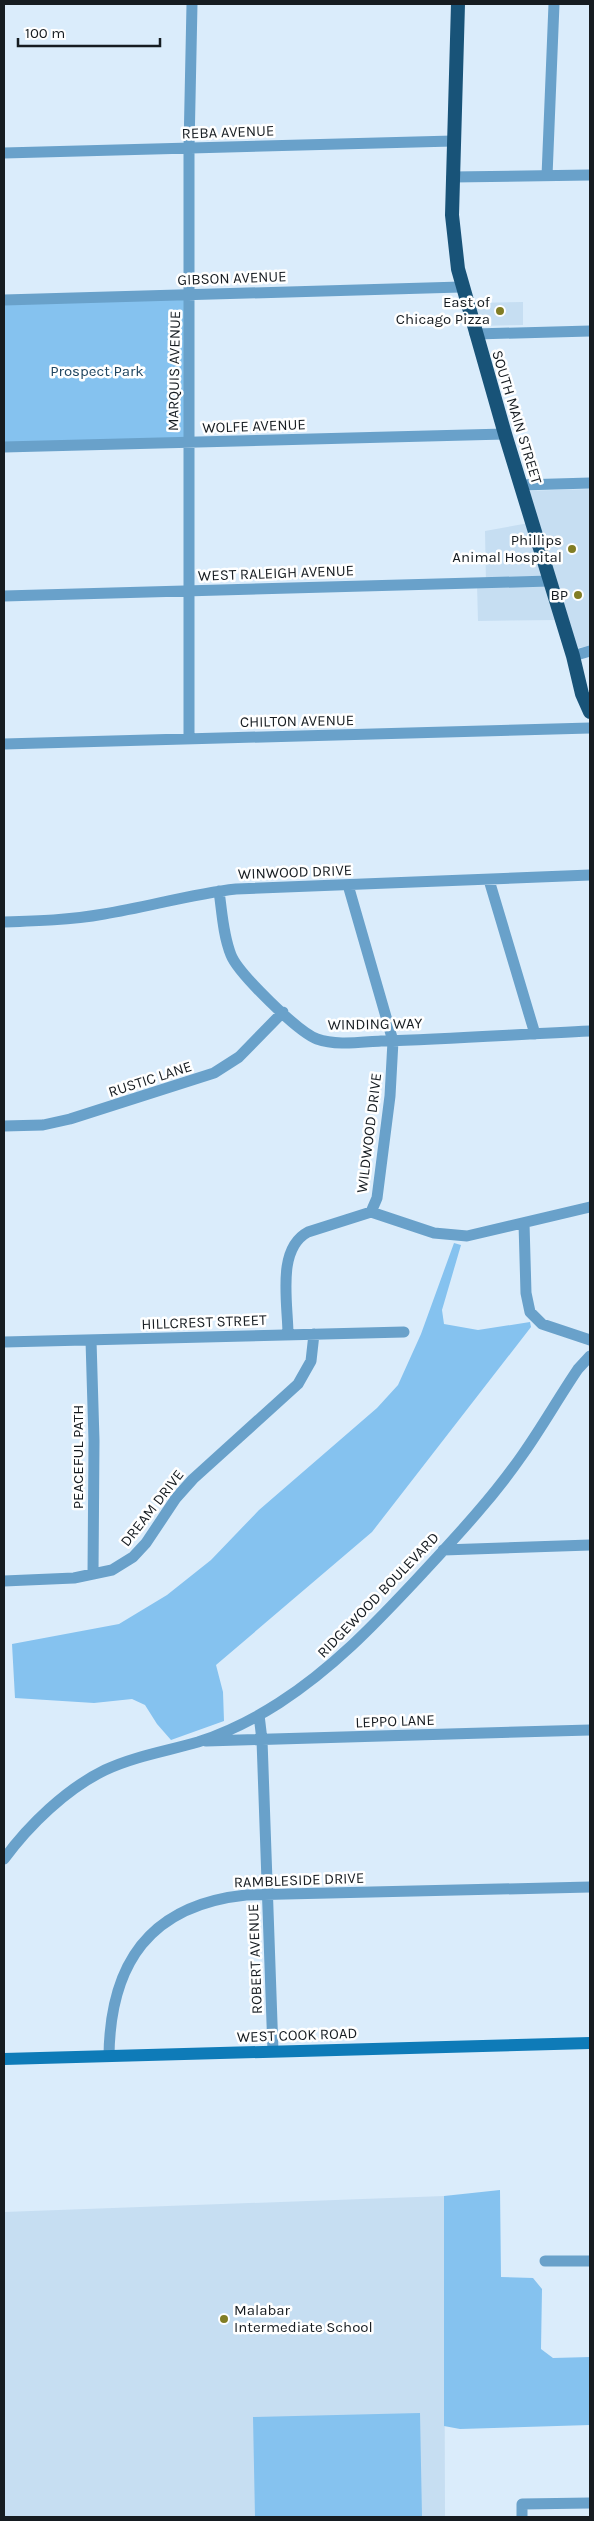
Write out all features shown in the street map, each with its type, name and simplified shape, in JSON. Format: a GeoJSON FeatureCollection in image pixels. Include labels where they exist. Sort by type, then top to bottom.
{"type":"FeatureCollection","features":[{"type":"Feature","properties":{"kind":"highway","name":"SOUTH MAIN STREET"},"geometry":{"type":"LineString","coordinates":[[458,4],[452,177],[454,243],[461,287],[504,434],[573,656],[582,694],[590,712]]}},
{"type":"Feature","properties":{"kind":"highway","name":"SOUTH MAIN STREET"},"geometry":{"type":"LineString","coordinates":[[573,656],[590,687]]}},
{"type":"Feature","properties":{"kind":"main road","name":"WEST COOK ROAD"},"geometry":{"type":"LineString","coordinates":[[4,2059],[590,2043]]}},
{"type":"Feature","properties":{"kind":"street","name":"MARQUIS AVENUE"},"geometry":{"type":"LineString","coordinates":[[188,738],[188,442],[192,4]]}},
{"type":"Feature","properties":{"kind":"street"},"geometry":{"type":"LineString","coordinates":[[547,176],[554,4]]}},
{"type":"Feature","properties":{"kind":"street","name":"REBA AVENUE"},"geometry":{"type":"LineString","coordinates":[[4,153],[453,141]]}},
{"type":"Feature","properties":{"kind":"street"},"geometry":{"type":"LineString","coordinates":[[452,177],[590,175]]}},
{"type":"Feature","properties":{"kind":"street","name":"GIBSON AVENUE"},"geometry":{"type":"LineString","coordinates":[[4,300],[461,287]]}},
{"type":"Feature","properties":{"kind":"street"},"geometry":{"type":"LineString","coordinates":[[475,334],[590,331]]}},
{"type":"Feature","properties":{"kind":"street","name":"WOLFE AVENUE"},"geometry":{"type":"LineString","coordinates":[[4,447],[504,434]]}},
{"type":"Feature","properties":{"kind":"street"},"geometry":{"type":"LineString","coordinates":[[520,485],[590,483]]}},
{"type":"Feature","properties":{"kind":"street","name":"WEST RALEIGH AVENUE"},"geometry":{"type":"LineString","coordinates":[[4,596],[549,581]]}},
{"type":"Feature","properties":{"kind":"street"},"geometry":{"type":"LineString","coordinates":[[573,656],[590,651]]}},
{"type":"Feature","properties":{"kind":"street","name":"CHILTON AVENUE"},"geometry":{"type":"LineString","coordinates":[[4,744],[590,728]]}},
{"type":"Feature","properties":{"kind":"street","name":"WINWOOD DRIVE"},"geometry":{"type":"LineString","coordinates":[[4,922],[40,922],[103,914],[175,898],[219,891],[590,874]]}},
{"type":"Feature","properties":{"kind":"street"},"geometry":{"type":"LineString","coordinates":[[489,880],[535,1034]]}},
{"type":"Feature","properties":{"kind":"street","name":"WILDWOOD DRIVE"},"geometry":{"type":"LineString","coordinates":[[288,1335],[287,1268],[290,1249],[301,1236],[308,1232],[371,1212],[378,1198],[390,1096],[393,1041],[348,885]]}},
{"type":"Feature","properties":{"kind":"street","name":"WINDING WAY"},"geometry":{"type":"LineString","coordinates":[[219,891],[231,955],[245,976],[307,1034],[317,1039],[342,1042],[393,1041],[590,1031]]}},
{"type":"Feature","properties":{"kind":"street","name":"RUSTIC LANE"},"geometry":{"type":"LineString","coordinates":[[4,1126],[43,1125],[70,1119],[214,1073],[239,1057],[283,1012]]}},
{"type":"Feature","properties":{"kind":"street"},"geometry":{"type":"LineString","coordinates":[[371,1212],[444,1235],[467,1236],[590,1206]]}},
{"type":"Feature","properties":{"kind":"street"},"geometry":{"type":"LineString","coordinates":[[524,1223],[526,1293],[530,1312],[542,1324],[590,1340]]}},
{"type":"Feature","properties":{"kind":"street","name":"HILLCREST STREET"},"geometry":{"type":"LineString","coordinates":[[4,1342],[404,1332]]}},
{"type":"Feature","properties":{"kind":"street","name":"DREAM DRIVE"},"geometry":{"type":"LineString","coordinates":[[4,1581],[62,1580],[112,1570],[124,1564],[141,1550],[176,1498],[193,1479],[293,1390],[304,1376],[311,1361],[314,1334]]}},
{"type":"Feature","properties":{"kind":"street","name":"PEACEFUL PATH"},"geometry":{"type":"LineString","coordinates":[[91,1340],[94,1441],[93,1574]]}},
{"type":"Feature","properties":{"kind":"street","name":"RIDGEWOOD BOULEVARD"},"geometry":{"type":"LineString","coordinates":[[4,1860],[28,1830],[41,1818],[75,1790],[97,1775],[140,1758],[200,1741],[259,1715],[334,1664],[444,1550],[511,1470],[578,1370],[590,1357]]}},
{"type":"Feature","properties":{"kind":"street"},"geometry":{"type":"LineString","coordinates":[[444,1550],[590,1545]]}},
{"type":"Feature","properties":{"kind":"street","name":"ROBERT AVENUE"},"geometry":{"type":"LineString","coordinates":[[259,1715],[262,1740],[273,2052]]}},
{"type":"Feature","properties":{"kind":"street","name":"LEPPO LANE"},"geometry":{"type":"LineString","coordinates":[[200,1741],[590,1730]]}},
{"type":"Feature","properties":{"kind":"street","name":"RAMBLESIDE DRIVE"},"geometry":{"type":"LineString","coordinates":[[109,2056],[111,2021],[117,1991],[127,1966],[143,1944],[168,1920],[192,1906],[217,1898],[268,1895],[590,1887]]}},
{"type":"Feature","properties":{"kind":"street"},"geometry":{"type":"LineString","coordinates":[[545,2261],[590,2261]]}},
{"type":"Feature","properties":{"kind":"street"},"geometry":{"type":"LineString","coordinates":[[522,2517],[522,2504],[590,2503]]}},
{"type":"Feature","properties":{"kind":"shaded area"},"geometry":{"type":"Polygon","coordinates":[[[523,302],[523,325],[476,326],[470,303],[523,302]]]}},
{"type":"Feature","properties":{"kind":"shaded area"},"geometry":{"type":"Polygon","coordinates":[[[590,489],[590,646],[564,650],[557,620],[478,621],[477,584],[486,584],[485,531],[529,523],[520,491],[590,489]]]}},
{"type":"Feature","properties":{"kind":"shaded area","name":"Malabar Intermediate School"},"geometry":{"type":"Polygon","coordinates":[[[444,2196],[445,2517],[4,2517],[4,2212],[444,2196]]]}},
{"type":"Feature","properties":{"kind":"green space","name":"Prospect Park"},"geometry":{"type":"Polygon","coordinates":[[[190,295],[188,442],[4,447],[4,300],[190,295]]]}},
{"type":"Feature","properties":{"kind":"green space"},"geometry":{"type":"Polygon","coordinates":[[[454,1243],[461,1245],[442,1310],[444,1324],[478,1330],[530,1322],[531,1327],[372,1532],[216,1665],[223,1692],[224,1721],[171,1740],[157,1724],[145,1705],[132,1699],[94,1703],[15,1698],[12,1644],[119,1624],[167,1595],[211,1560],[259,1510],[377,1408],[398,1385],[421,1334],[454,1243]]]}},
{"type":"Feature","properties":{"kind":"green space"},"geometry":{"type":"Polygon","coordinates":[[[500,2190],[501,2277],[533,2278],[542,2289],[541,2349],[553,2358],[590,2357],[590,2425],[460,2429],[444,2426],[444,2196],[500,2190]]]}},
{"type":"Feature","properties":{"kind":"green space"},"geometry":{"type":"Polygon","coordinates":[[[420,2413],[422,2517],[255,2517],[253,2417],[420,2413]]]}},
{"type":"Feature","properties":{"kind":"place","name":"East of Chicago Pizza"},"geometry":{"type":"Point","coordinates":[500,311]}},
{"type":"Feature","properties":{"kind":"place","name":"Phillips Animal Hospital"},"geometry":{"type":"Point","coordinates":[572,549]}},
{"type":"Feature","properties":{"kind":"place","name":"BP"},"geometry":{"type":"Point","coordinates":[578,595]}},
{"type":"Feature","properties":{"kind":"place","name":"Malabar Intermediate School"},"geometry":{"type":"Point","coordinates":[224,2319]}}]}
